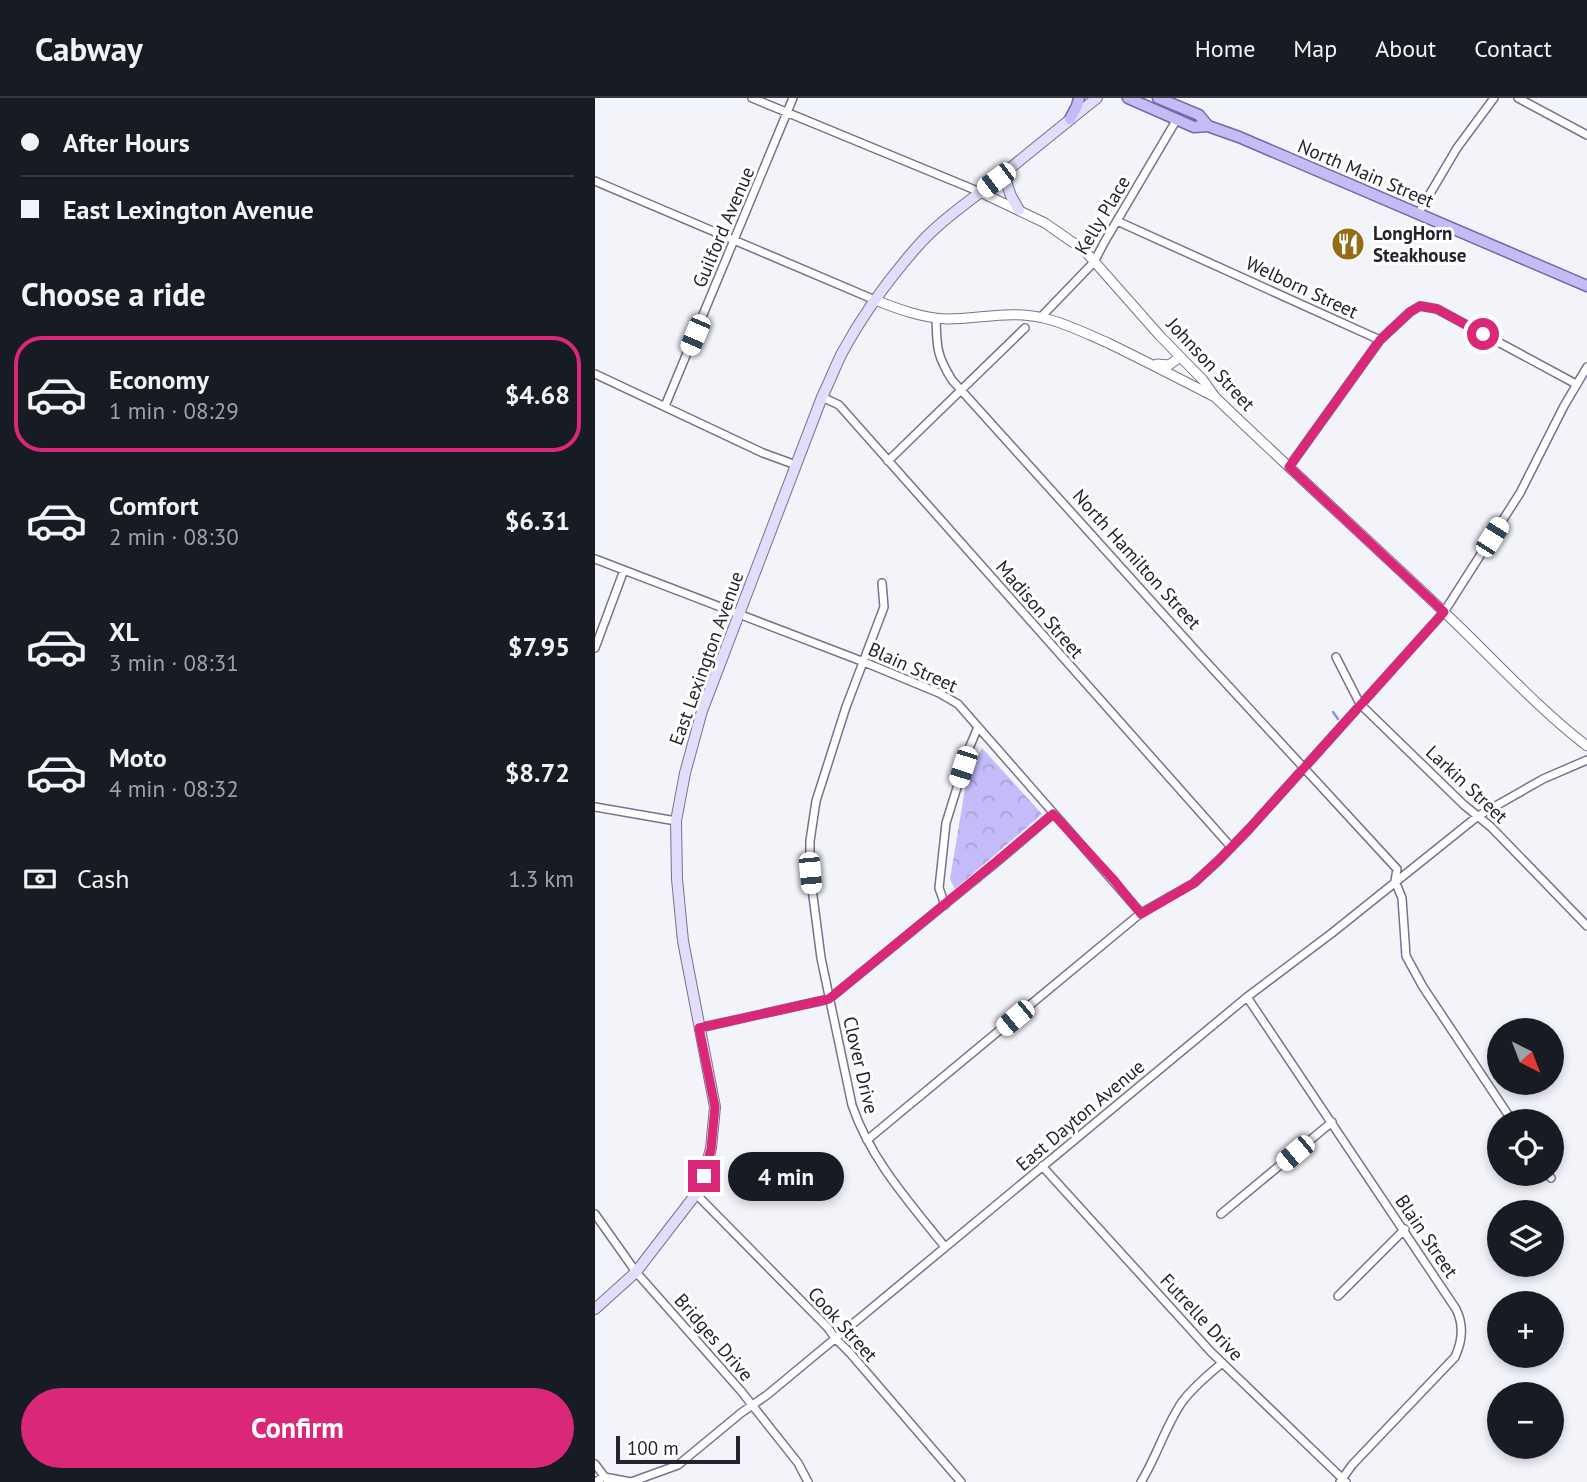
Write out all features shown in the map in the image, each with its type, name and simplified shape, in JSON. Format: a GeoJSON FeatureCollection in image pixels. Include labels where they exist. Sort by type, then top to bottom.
{"type":"FeatureCollection","features":[{"type":"Feature","properties":{"kind":"main road"},"geometry":{"type":"LineString","coordinates":[[1070,119],[1079,98]]}},
{"type":"Feature","properties":{"kind":"main road","name":"East Lexington Avenue"},"geometry":{"type":"LineString","coordinates":[[595,1309],[636,1272],[696,1194],[711,1149],[715,1107],[683,941],[677,879],[676,821],[702,711],[822,397],[842,352],[875,300],[918,246],[952,213],[1097,98]]}},
{"type":"Feature","properties":{"kind":"main road","name":"North Main Street"},"geometry":{"type":"LineString","coordinates":[[1128,98],[1194,127],[1208,126],[1239,137],[1587,286]]}},
{"type":"Feature","properties":{"kind":"main road","name":"North Main Street"},"geometry":{"type":"LineString","coordinates":[[1158,98],[1199,115],[1208,126]]}},
{"type":"Feature","properties":{"kind":"main road"},"geometry":{"type":"LineString","coordinates":[[1003,173],[1019,210]]}},
{"type":"Feature","properties":{"kind":"street","name":"Johnson Street"},"geometry":{"type":"LineString","coordinates":[[752,98],[980,192],[1045,223],[1085,251],[1203,380],[1215,397],[1523,689],[1587,746]]}},
{"type":"Feature","properties":{"kind":"street","name":"Guilford Avenue"},"geometry":{"type":"LineString","coordinates":[[665,406],[793,98]]}},
{"type":"Feature","properties":{"kind":"street"},"geometry":{"type":"LineString","coordinates":[[1418,214],[1457,148],[1494,98]]}},
{"type":"Feature","properties":{"kind":"street"},"geometry":{"type":"LineString","coordinates":[[1518,98],[1587,135]]}},
{"type":"Feature","properties":{"kind":"street","name":"Kelly Place"},"geometry":{"type":"LineString","coordinates":[[1041,317],[1094,262],[1177,120]]}},
{"type":"Feature","properties":{"kind":"street"},"geometry":{"type":"LineString","coordinates":[[595,181],[902,310],[949,319],[1009,313],[1041,317],[1081,331],[1149,362],[1215,397]]}},
{"type":"Feature","properties":{"kind":"street","name":"Welborn Street"},"geometry":{"type":"LineString","coordinates":[[1117,220],[1380,340]]}},
{"type":"Feature","properties":{"kind":"street"},"geometry":{"type":"LineString","coordinates":[[1289,467],[1380,340],[1420,306],[1437,309],[1576,384]]}},
{"type":"Feature","properties":{"kind":"street","name":"North Hamilton Street"},"geometry":{"type":"LineString","coordinates":[[936,318],[937,352],[947,372],[961,390],[1397,869],[1395,881],[1402,898],[1406,956],[1423,987],[1504,1109]]}},
{"type":"Feature","properties":{"kind":"street"},"geometry":{"type":"LineString","coordinates":[[888,461],[1025,328]]}},
{"type":"Feature","properties":{"kind":"street"},"geometry":{"type":"LineString","coordinates":[[1149,362],[1169,365],[1180,356]]}},
{"type":"Feature","properties":{"kind":"street"},"geometry":{"type":"LineString","coordinates":[[867,1140],[1141,914],[1194,883],[1275,801],[1444,612],[1520,493],[1587,367]]}},
{"type":"Feature","properties":{"kind":"street"},"geometry":{"type":"LineString","coordinates":[[595,374],[763,453],[796,465]]}},
{"type":"Feature","properties":{"kind":"street","name":"Madison Street"},"geometry":{"type":"LineString","coordinates":[[822,397],[839,405],[1231,847]]}},
{"type":"Feature","properties":{"kind":"street","name":"Blain Street"},"geometry":{"type":"LineString","coordinates":[[595,559],[864,662],[958,704],[1141,914]]}},
{"type":"Feature","properties":{"kind":"street"},"geometry":{"type":"LineString","coordinates":[[595,648],[624,570]]}},
{"type":"Feature","properties":{"kind":"street","name":"Clover Drive"},"geometry":{"type":"LineString","coordinates":[[882,583],[884,607],[846,707],[817,801],[810,841],[810,873],[821,958],[852,1105],[859,1125],[884,1170],[945,1247]]}},
{"type":"Feature","properties":{"kind":"street","name":"Larkin Street"},"geometry":{"type":"LineString","coordinates":[[1336,657],[1360,704],[1478,816],[1587,926]]}},
{"type":"Feature","properties":{"kind":"street"},"geometry":{"type":"LineString","coordinates":[[944,905],[939,888],[946,823],[978,727]]}},
{"type":"Feature","properties":{"kind":"street","name":"East Dayton Avenue"},"geometry":{"type":"LineString","coordinates":[[606,1479],[631,1482],[678,1465],[1247,997],[1478,816],[1543,779],[1587,760]]}},
{"type":"Feature","properties":{"kind":"street"},"geometry":{"type":"LineString","coordinates":[[595,807],[676,821]]}},
{"type":"Feature","properties":{"kind":"street"},"geometry":{"type":"LineString","coordinates":[[699,1028],[829,999],[1053,814]]}},
{"type":"Feature","properties":{"kind":"street","name":"Blain Street"},"geometry":{"type":"LineString","coordinates":[[1247,997],[1405,1229],[1457,1308],[1461,1320],[1460,1346],[1449,1366],[1378,1436],[1352,1465],[1343,1481]]}},
{"type":"Feature","properties":{"kind":"street"},"geometry":{"type":"LineString","coordinates":[[1221,1214],[1332,1122]]}},
{"type":"Feature","properties":{"kind":"street","name":"Futrelle Drive"},"geometry":{"type":"LineString","coordinates":[[1042,1166],[1222,1363],[1343,1481]]}},
{"type":"Feature","properties":{"kind":"street","name":"Cook Street"},"geometry":{"type":"LineString","coordinates":[[696,1194],[828,1328],[961,1482]]}},
{"type":"Feature","properties":{"kind":"street","name":"Bridges Drive"},"geometry":{"type":"LineString","coordinates":[[595,1214],[636,1272],[753,1405],[798,1463],[808,1482]]}},
{"type":"Feature","properties":{"kind":"street"},"geometry":{"type":"LineString","coordinates":[[1338,1296],[1405,1229]]}},
{"type":"Feature","properties":{"kind":"street"},"geometry":{"type":"LineString","coordinates":[[1141,1482],[1184,1400],[1222,1363]]}},
{"type":"Feature","properties":{"kind":"street"},"geometry":{"type":"LineString","coordinates":[[595,1464],[606,1479],[595,1482]]}},
{"type":"Feature","properties":{"kind":"green space"},"geometry":{"type":"Polygon","coordinates":[[[982,748],[1042,814],[955,889],[950,879],[967,777],[982,748]]]}},
{"type":"Feature","properties":{"kind":"waterway"},"geometry":{"type":"LineString","coordinates":[[1333,712],[1338,719]]}},
{"type":"Feature","properties":{"kind":"place","name":"LongHorn Steakhouse"},"geometry":{"type":"Point","coordinates":[1348,244]}},
{"type":"Feature","properties":{"kind":"route"},"geometry":{"type":"LineString","coordinates":[[704,1176],[711,1149],[715,1107],[699,1028],[829,999],[1053,814],[1114,880],[1141,914],[1194,883],[1275,801],[1444,612],[1289,467],[1380,340],[1410,312],[1420,306],[1437,309],[1483,334]]}}]}
